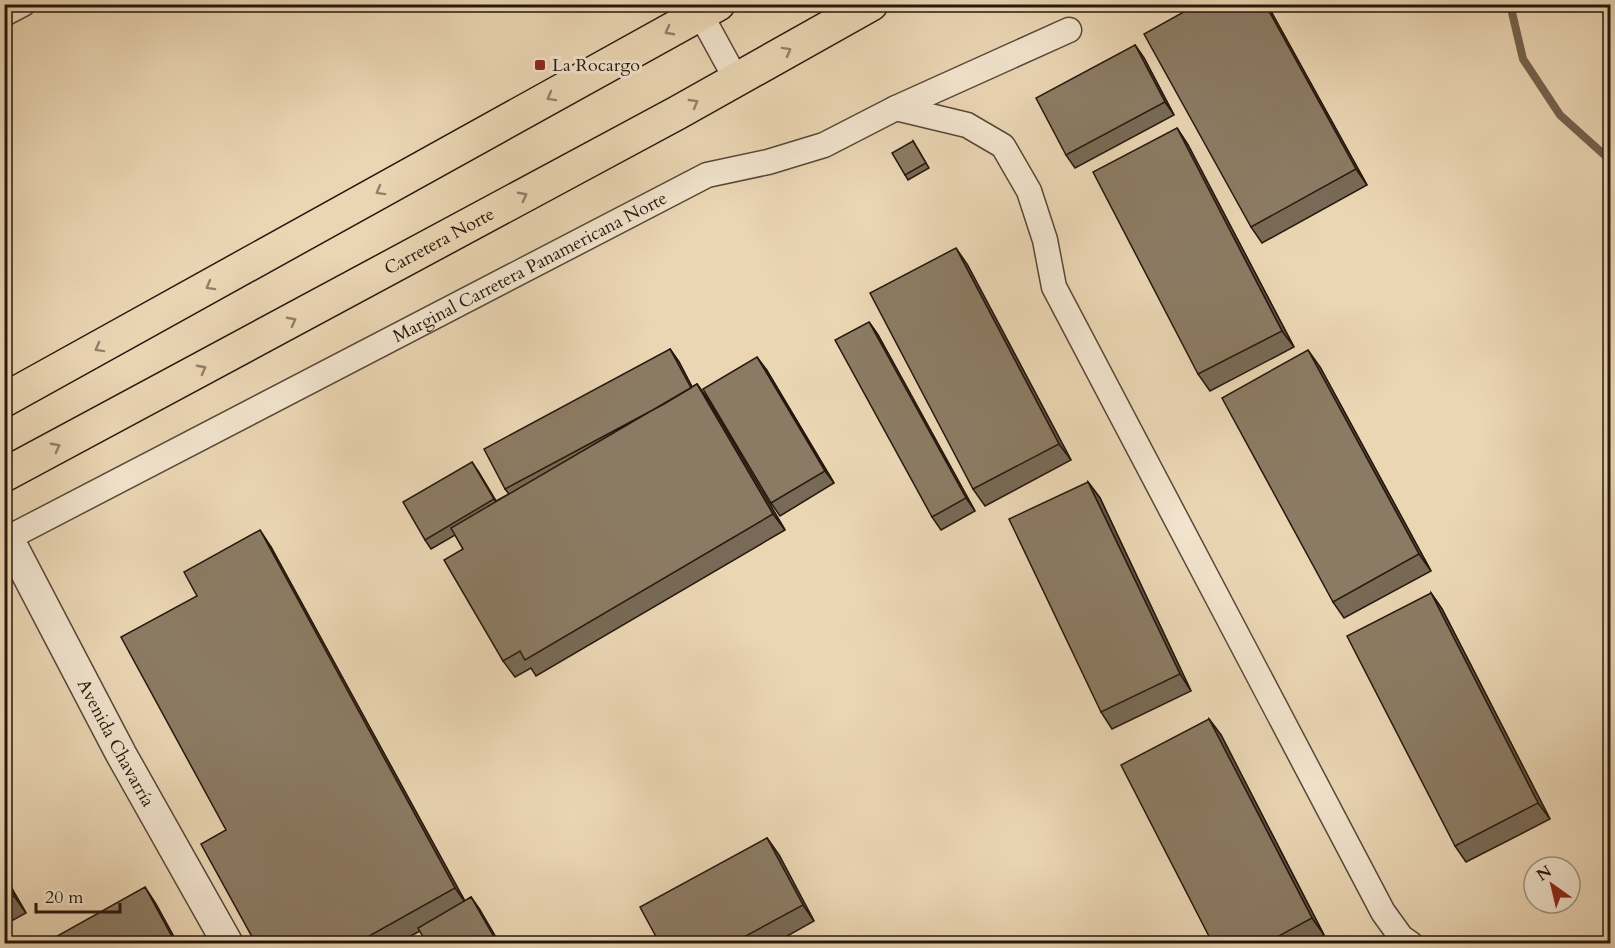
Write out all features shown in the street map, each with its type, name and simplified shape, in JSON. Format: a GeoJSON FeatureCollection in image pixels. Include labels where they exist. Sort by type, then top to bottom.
{"type":"FeatureCollection","features":[{"type":"Feature","properties":{"kind":"highway","name":"Carretera Norte"},"geometry":{"type":"LineString","coordinates":[[4,475],[334,298],[872,4]]}},
{"type":"Feature","properties":{"kind":"highway"},"geometry":{"type":"LineString","coordinates":[[4,400],[704,8]]}},
{"type":"Feature","properties":{"kind":"street"},"geometry":{"type":"LineString","coordinates":[[704,8],[736,79]]}},
{"type":"Feature","properties":{"kind":"street","name":"Marginal Carretera Panamericana Norte"},"geometry":{"type":"LineString","coordinates":[[6,539],[335,366],[707,175],[768,162],[824,145],[896,108],[1069,30]]}},
{"type":"Feature","properties":{"kind":"street"},"geometry":{"type":"LineString","coordinates":[[896,108],[967,125],[1003,146],[1029,191],[1045,240],[1054,287],[1383,912],[1401,937],[1411,944]]}},
{"type":"Feature","properties":{"kind":"street","name":"Avenida Chavarría"},"geometry":{"type":"LineString","coordinates":[[6,539],[116,744],[228,944]]}},
{"type":"Feature","properties":{"kind":"building"},"geometry":{"type":"Polygon","coordinates":[[[1198,4],[1265,4],[1356,169],[1251,227],[1144,34],[1198,4]]]}},
{"type":"Feature","properties":{"kind":"building"},"geometry":{"type":"Polygon","coordinates":[[[1135,45],[1165,102],[1066,155],[1036,98],[1135,45]]]}},
{"type":"Feature","properties":{"kind":"building"},"geometry":{"type":"Polygon","coordinates":[[[1177,128],[1282,331],[1198,374],[1093,172],[1177,128]]]}},
{"type":"Feature","properties":{"kind":"building"},"geometry":{"type":"Polygon","coordinates":[[[913,141],[926,163],[905,175],[892,153],[913,141]]]}},
{"type":"Feature","properties":{"kind":"building"},"geometry":{"type":"Polygon","coordinates":[[[956,248],[1059,444],[973,489],[870,293],[956,248]]]}},
{"type":"Feature","properties":{"kind":"building"},"geometry":{"type":"Polygon","coordinates":[[[869,322],[966,498],[932,517],[835,340],[869,322]]]}},
{"type":"Feature","properties":{"kind":"building"},"geometry":{"type":"Polygon","coordinates":[[[670,349],[691,388],[505,489],[484,449],[670,349]]]}},
{"type":"Feature","properties":{"kind":"building"},"geometry":{"type":"Polygon","coordinates":[[[1308,350],[1419,554],[1333,602],[1222,398],[1308,350]]]}},
{"type":"Feature","properties":{"kind":"building"},"geometry":{"type":"Polygon","coordinates":[[[757,357],[825,471],[771,503],[703,389],[757,357]]]}},
{"type":"Feature","properties":{"kind":"building"},"geometry":{"type":"Polygon","coordinates":[[[697,384],[773,514],[525,660],[520,651],[503,661],[444,560],[463,549],[451,528],[697,384]]]}},
{"type":"Feature","properties":{"kind":"building"},"geometry":{"type":"Polygon","coordinates":[[[472,462],[494,499],[425,540],[403,502],[472,462]]]}},
{"type":"Feature","properties":{"kind":"building"},"geometry":{"type":"Polygon","coordinates":[[[1088,482],[1180,674],[1101,712],[1009,519],[1088,482]]]}},
{"type":"Feature","properties":{"kind":"building"},"geometry":{"type":"Polygon","coordinates":[[[260,530],[455,888],[355,944],[302,944],[300,939],[291,944],[256,944],[201,844],[226,830],[121,637],[197,596],[184,572],[260,530]]]}},
{"type":"Feature","properties":{"kind":"building"},"geometry":{"type":"Polygon","coordinates":[[[1431,593],[1538,803],[1455,846],[1347,636],[1431,593]]]}},
{"type":"Feature","properties":{"kind":"building"},"geometry":{"type":"Polygon","coordinates":[[[1209,719],[1312,918],[1264,944],[1213,944],[1121,765],[1209,719]]]}},
{"type":"Feature","properties":{"kind":"building"},"geometry":{"type":"Polygon","coordinates":[[[767,838],[803,905],[731,944],[660,944],[640,907],[767,838]]]}},
{"type":"Feature","properties":{"kind":"building"},"geometry":{"type":"Polygon","coordinates":[[[4,879],[14,896],[4,902],[4,879]]]}},
{"type":"Feature","properties":{"kind":"building"},"geometry":{"type":"Polygon","coordinates":[[[145,887],[176,944],[43,944],[145,887]]]}},
{"type":"Feature","properties":{"kind":"building"},"geometry":{"type":"Polygon","coordinates":[[[471,897],[498,944],[427,944],[418,928],[471,897]]]}},
{"type":"Feature","properties":{"kind":"waterway"},"geometry":{"type":"LineString","coordinates":[[1510,4],[1523,59],[1560,115],[1610,160]]}},
{"type":"Feature","properties":{"kind":"place","name":"La Rocargo"},"geometry":{"type":"Point","coordinates":[540,65]}}]}
